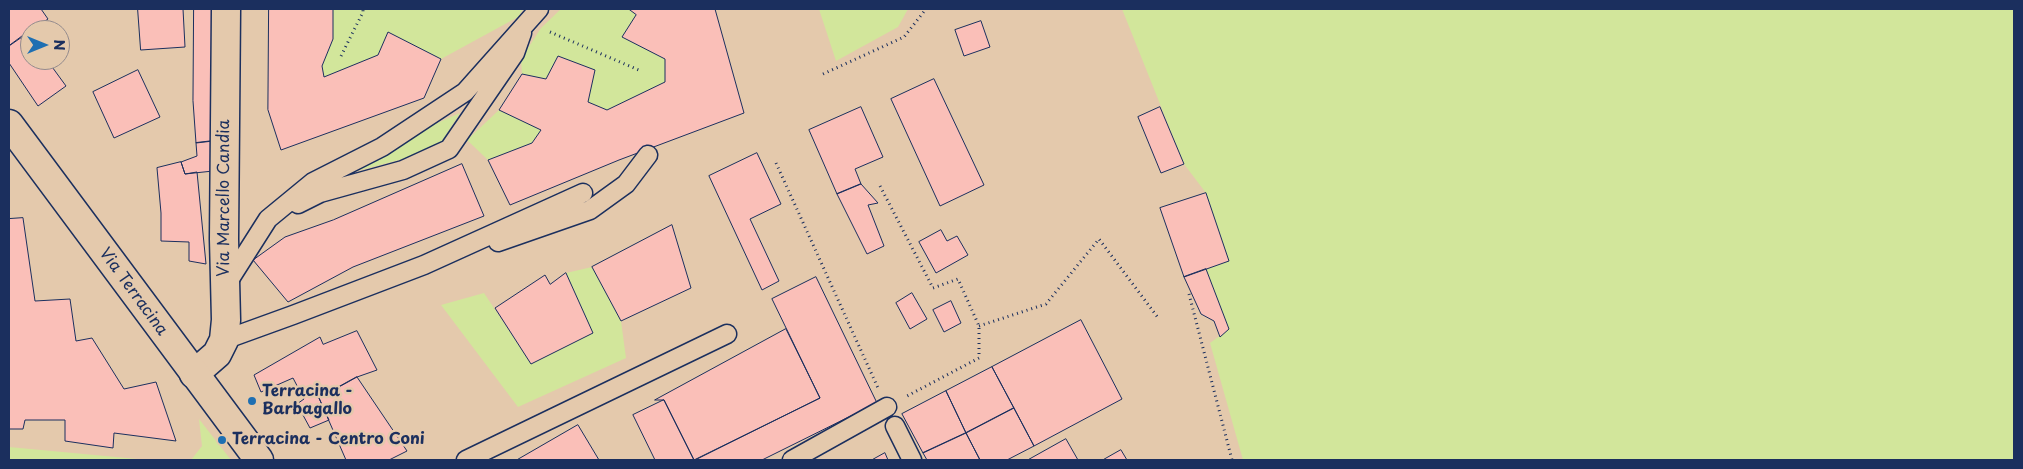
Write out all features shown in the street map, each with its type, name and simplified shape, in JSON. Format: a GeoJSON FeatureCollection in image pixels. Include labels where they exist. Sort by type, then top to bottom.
{"type":"FeatureCollection","features":[{"type":"Feature","properties":{"kind":"main road","name":"Via Marcello Candia"},"geometry":{"type":"LineString","coordinates":[[224,340],[226,320],[224,239],[226,9]]}},
{"type":"Feature","properties":{"kind":"main road","name":"Via Terracina"},"geometry":{"type":"LineString","coordinates":[[9,124],[259,460]]}},
{"type":"Feature","properties":{"kind":"main road"},"geometry":{"type":"LineString","coordinates":[[194,374],[217,354],[224,340]]}},
{"type":"Feature","properties":{"kind":"lane"},"geometry":{"type":"LineString","coordinates":[[226,285],[268,219],[313,182],[382,146],[465,92],[539,9]]}},
{"type":"Feature","properties":{"kind":"lane"},"geometry":{"type":"LineString","coordinates":[[268,219],[320,193],[403,170],[449,149],[515,53],[527,22]]}},
{"type":"Feature","properties":{"kind":"lane"},"geometry":{"type":"LineString","coordinates":[[424,265],[590,210],[626,184],[648,155]]}},
{"type":"Feature","properties":{"kind":"lane"},"geometry":{"type":"LineString","coordinates":[[224,340],[293,316],[424,265],[584,193]]}},
{"type":"Feature","properties":{"kind":"lane"},"geometry":{"type":"LineString","coordinates":[[466,460],[727,334]]}},
{"type":"Feature","properties":{"kind":"lane"},"geometry":{"type":"LineString","coordinates":[[792,460],[887,407]]}},
{"type":"Feature","properties":{"kind":"lane"},"geometry":{"type":"LineString","coordinates":[[895,426],[912,460]]}},
{"type":"Feature","properties":{"kind":"path"},"geometry":{"type":"LineString","coordinates":[[341,56],[363,9]]}},
{"type":"Feature","properties":{"kind":"path"},"geometry":{"type":"LineString","coordinates":[[823,74],[904,37],[926,9]]}},
{"type":"Feature","properties":{"kind":"path"},"geometry":{"type":"LineString","coordinates":[[527,22],[641,71]]}},
{"type":"Feature","properties":{"kind":"path"},"geometry":{"type":"LineString","coordinates":[[776,163],[887,407],[979,358],[979,326],[958,279],[933,288],[880,186]]}},
{"type":"Feature","properties":{"kind":"path"},"geometry":{"type":"LineString","coordinates":[[979,326],[1046,304],[1099,239],[1159,319]]}},
{"type":"Feature","properties":{"kind":"path"},"geometry":{"type":"LineString","coordinates":[[1189,294],[1232,460]]}},
{"type":"Feature","properties":{"kind":"green space"},"geometry":{"type":"Polygon","coordinates":[[[333,9],[523,9],[518,17],[441,59],[388,32],[378,55],[324,77],[322,66],[333,39],[333,9]]]}},
{"type":"Feature","properties":{"kind":"green space"},"geometry":{"type":"Polygon","coordinates":[[[561,9],[629,9],[636,15],[622,37],[665,59],[665,82],[607,110],[588,102],[595,70],[558,56],[546,79],[522,74],[521,59],[541,28],[561,9]]]}},
{"type":"Feature","properties":{"kind":"green space"},"geometry":{"type":"Polygon","coordinates":[[[819,9],[908,9],[898,27],[836,61],[819,9]]]}},
{"type":"Feature","properties":{"kind":"green space"},"geometry":{"type":"Polygon","coordinates":[[[1122,9],[2014,9],[2014,460],[1243,460],[1210,343],[1229,329],[1206,269],[1229,261],[1206,193],[1184,164],[1122,9]]]}},
{"type":"Feature","properties":{"kind":"green space"},"geometry":{"type":"Polygon","coordinates":[[[499,110],[541,130],[532,143],[488,160],[467,140],[499,110]]]}},
{"type":"Feature","properties":{"kind":"green space"},"geometry":{"type":"Polygon","coordinates":[[[460,113],[440,144],[403,159],[345,174],[417,132],[460,113]]]}},
{"type":"Feature","properties":{"kind":"green space"},"geometry":{"type":"Polygon","coordinates":[[[592,267],[621,321],[626,358],[518,407],[441,305],[484,293],[531,364],[592,333],[566,273],[592,267]]]}},
{"type":"Feature","properties":{"kind":"green space"},"geometry":{"type":"Polygon","coordinates":[[[199,419],[231,460],[191,460],[202,446],[199,419]]]}},
{"type":"Feature","properties":{"kind":"green space"},"geometry":{"type":"Polygon","coordinates":[[[9,447],[148,460],[9,460],[9,447]]]}},
{"type":"Feature","properties":{"kind":"building"},"geometry":{"type":"Polygon","coordinates":[[[9,9],[41,9],[48,19],[20,20],[20,38],[9,46],[9,9]]]}},
{"type":"Feature","properties":{"kind":"building"},"geometry":{"type":"Polygon","coordinates":[[[138,9],[183,9],[185,47],[141,50],[138,9]]]}},
{"type":"Feature","properties":{"kind":"building"},"geometry":{"type":"Polygon","coordinates":[[[194,9],[216,9],[213,141],[196,143],[193,101],[194,9]]]}},
{"type":"Feature","properties":{"kind":"building"},"geometry":{"type":"Polygon","coordinates":[[[269,9],[333,9],[333,39],[322,66],[324,77],[378,55],[388,32],[441,59],[424,98],[281,150],[268,110],[269,9]]]}},
{"type":"Feature","properties":{"kind":"building"},"geometry":{"type":"Polygon","coordinates":[[[629,9],[715,9],[744,113],[619,160],[510,205],[488,160],[532,143],[541,130],[499,110],[522,74],[546,79],[558,56],[595,70],[588,102],[607,110],[665,82],[665,59],[622,37],[636,15],[629,9]]]}},
{"type":"Feature","properties":{"kind":"building"},"geometry":{"type":"Polygon","coordinates":[[[981,21],[990,47],[964,56],[955,30],[981,21]]]}},
{"type":"Feature","properties":{"kind":"building"},"geometry":{"type":"Polygon","coordinates":[[[20,38],[20,70],[54,70],[66,86],[38,106],[9,63],[9,46],[20,38]]]}},
{"type":"Feature","properties":{"kind":"building"},"geometry":{"type":"Polygon","coordinates":[[[138,70],[160,117],[114,138],[93,92],[138,70]]]}},
{"type":"Feature","properties":{"kind":"building"},"geometry":{"type":"Polygon","coordinates":[[[934,79],[984,185],[940,206],[891,99],[934,79]]]}},
{"type":"Feature","properties":{"kind":"building"},"geometry":{"type":"Polygon","coordinates":[[[861,107],[883,157],[855,169],[861,184],[837,194],[809,130],[861,107]]]}},
{"type":"Feature","properties":{"kind":"building"},"geometry":{"type":"Polygon","coordinates":[[[1160,107],[1184,164],[1161,173],[1138,117],[1160,107]]]}},
{"type":"Feature","properties":{"kind":"building"},"geometry":{"type":"Polygon","coordinates":[[[213,141],[213,171],[185,174],[181,162],[197,156],[196,143],[213,141]]]}},
{"type":"Feature","properties":{"kind":"building"},"geometry":{"type":"Polygon","coordinates":[[[757,153],[781,204],[750,219],[779,281],[762,290],[709,176],[757,153]]]}},
{"type":"Feature","properties":{"kind":"building"},"geometry":{"type":"Polygon","coordinates":[[[181,162],[185,174],[197,172],[206,264],[189,261],[189,242],[161,241],[161,213],[157,168],[181,162]]]}},
{"type":"Feature","properties":{"kind":"building"},"geometry":{"type":"Polygon","coordinates":[[[462,164],[484,216],[353,267],[288,302],[253,260],[285,237],[333,220],[462,164]]]}},
{"type":"Feature","properties":{"kind":"building"},"geometry":{"type":"Polygon","coordinates":[[[861,184],[878,203],[868,205],[884,246],[867,254],[837,194],[861,184]]]}},
{"type":"Feature","properties":{"kind":"building"},"geometry":{"type":"Polygon","coordinates":[[[1206,193],[1229,261],[1184,277],[1160,208],[1206,193]]]}},
{"type":"Feature","properties":{"kind":"building"},"geometry":{"type":"Polygon","coordinates":[[[23,218],[35,301],[70,299],[76,341],[92,338],[124,389],[156,382],[176,441],[114,433],[113,448],[65,441],[65,420],[25,420],[23,429],[9,429],[9,219],[23,218]]]}},
{"type":"Feature","properties":{"kind":"building"},"geometry":{"type":"Polygon","coordinates":[[[672,225],[691,288],[621,321],[592,267],[672,225]]]}},
{"type":"Feature","properties":{"kind":"building"},"geometry":{"type":"Polygon","coordinates":[[[941,230],[947,241],[957,236],[968,255],[936,273],[919,242],[941,230]]]}},
{"type":"Feature","properties":{"kind":"building"},"geometry":{"type":"Polygon","coordinates":[[[1206,269],[1229,329],[1220,337],[1214,321],[1201,314],[1184,277],[1206,269]]]}},
{"type":"Feature","properties":{"kind":"building"},"geometry":{"type":"Polygon","coordinates":[[[566,273],[593,333],[531,364],[495,308],[545,275],[550,284],[566,273]]]}},
{"type":"Feature","properties":{"kind":"building"},"geometry":{"type":"Polygon","coordinates":[[[816,277],[877,403],[762,460],[695,460],[820,398],[772,299],[816,277]]]}},
{"type":"Feature","properties":{"kind":"building"},"geometry":{"type":"Polygon","coordinates":[[[912,293],[927,319],[910,329],[896,303],[912,293]]]}},
{"type":"Feature","properties":{"kind":"building"},"geometry":{"type":"Polygon","coordinates":[[[951,301],[961,323],[944,332],[933,310],[951,301]]]}},
{"type":"Feature","properties":{"kind":"building"},"geometry":{"type":"Polygon","coordinates":[[[1081,320],[1122,399],[1034,446],[992,367],[1081,320]]]}},
{"type":"Feature","properties":{"kind":"building"},"geometry":{"type":"Polygon","coordinates":[[[786,329],[820,398],[694,460],[664,400],[655,400],[786,329]]]}},
{"type":"Feature","properties":{"kind":"building"},"geometry":{"type":"Polygon","coordinates":[[[357,331],[377,370],[357,377],[319,398],[329,420],[310,428],[297,404],[304,399],[293,378],[261,392],[254,375],[320,337],[323,344],[357,331]]]}},
{"type":"Feature","properties":{"kind":"building"},"geometry":{"type":"Polygon","coordinates":[[[992,367],[1014,408],[966,433],[946,391],[992,367]]]}},
{"type":"Feature","properties":{"kind":"building"},"geometry":{"type":"Polygon","coordinates":[[[357,377],[407,451],[389,460],[346,460],[319,398],[357,377]]]}},
{"type":"Feature","properties":{"kind":"building"},"geometry":{"type":"Polygon","coordinates":[[[946,391],[966,433],[923,453],[902,414],[946,391]]]}},
{"type":"Feature","properties":{"kind":"building"},"geometry":{"type":"Polygon","coordinates":[[[664,400],[694,460],[655,460],[633,415],[664,400]]]}},
{"type":"Feature","properties":{"kind":"building"},"geometry":{"type":"Polygon","coordinates":[[[1014,408],[1034,446],[1007,460],[980,460],[966,433],[1014,408]]]}},
{"type":"Feature","properties":{"kind":"building"},"geometry":{"type":"Polygon","coordinates":[[[578,425],[599,460],[517,460],[578,425]]]}},
{"type":"Feature","properties":{"kind":"building"},"geometry":{"type":"Polygon","coordinates":[[[966,433],[980,460],[927,460],[923,453],[966,433]]]}},
{"type":"Feature","properties":{"kind":"building"},"geometry":{"type":"Polygon","coordinates":[[[1066,439],[1078,460],[1028,460],[1066,439]]]}},
{"type":"Feature","properties":{"kind":"building"},"geometry":{"type":"Polygon","coordinates":[[[1121,450],[1127,460],[1103,460],[1121,450]]]}},
{"type":"Feature","properties":{"kind":"building"},"geometry":{"type":"Polygon","coordinates":[[[885,453],[888,460],[872,460],[885,453]]]}},
{"type":"Feature","properties":{"kind":"place","name":"Terracina - Barbagallo"},"geometry":{"type":"Point","coordinates":[252,401]}},
{"type":"Feature","properties":{"kind":"place","name":"Terracina - Centro Coni"},"geometry":{"type":"Point","coordinates":[222,440]}}]}
